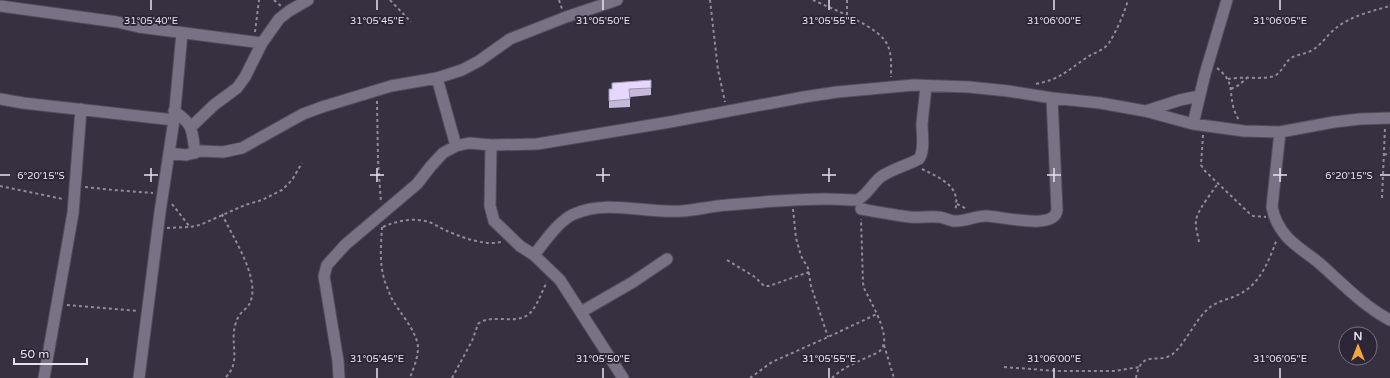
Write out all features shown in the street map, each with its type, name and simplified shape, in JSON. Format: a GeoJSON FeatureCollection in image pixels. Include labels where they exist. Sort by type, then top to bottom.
{"type":"FeatureCollection","features":[{"type":"Feature","properties":{"kind":"street"},"geometry":{"type":"LineString","coordinates":[[190,127],[214,105],[237,88],[245,77],[258,42],[289,11],[308,0]]}},
{"type":"Feature","properties":{"kind":"street"},"geometry":{"type":"LineString","coordinates":[[169,153],[181,155],[201,151],[223,152],[242,148],[303,114],[391,86],[437,78],[462,70],[479,61],[510,39],[566,17],[617,0]]}},
{"type":"Feature","properties":{"kind":"street"},"geometry":{"type":"LineString","coordinates":[[1198,124],[1199,96],[1227,0]]}},
{"type":"Feature","properties":{"kind":"street"},"geometry":{"type":"LineString","coordinates":[[0,6],[182,33],[258,42]]}},
{"type":"Feature","properties":{"kind":"street"},"geometry":{"type":"LineString","coordinates":[[139,378],[174,115],[182,33]]}},
{"type":"Feature","properties":{"kind":"street"},"geometry":{"type":"LineString","coordinates":[[437,78],[456,146]]}},
{"type":"Feature","properties":{"kind":"street"},"geometry":{"type":"LineString","coordinates":[[339,378],[338,361],[324,276],[327,265],[344,245],[417,184],[443,153],[456,146],[469,143],[491,145],[537,144],[837,92],[892,86],[969,87],[1008,91],[1052,98],[1100,103],[1146,111],[1198,124],[1244,131],[1280,132],[1340,122],[1387,118]]}},
{"type":"Feature","properties":{"kind":"street"},"geometry":{"type":"LineString","coordinates":[[534,255],[558,226],[573,214],[585,210],[619,207],[663,212],[724,205],[792,200],[857,200],[862,198],[883,175],[919,159],[921,156],[923,142],[922,124],[926,86]]}},
{"type":"Feature","properties":{"kind":"street"},"geometry":{"type":"LineString","coordinates":[[1146,111],[1180,100],[1199,96]]}},
{"type":"Feature","properties":{"kind":"street"},"geometry":{"type":"LineString","coordinates":[[861,209],[909,217],[937,217],[952,221],[988,216],[1022,221],[1049,220],[1057,214],[1052,98]]}},
{"type":"Feature","properties":{"kind":"street"},"geometry":{"type":"LineString","coordinates":[[0,99],[81,110],[174,115],[185,118],[190,127],[195,153]]}},
{"type":"Feature","properties":{"kind":"street"},"geometry":{"type":"LineString","coordinates":[[44,378],[58,304],[73,201],[81,110]]}},
{"type":"Feature","properties":{"kind":"street"},"geometry":{"type":"LineString","coordinates":[[1280,132],[1272,207],[1273,214],[1287,237],[1318,262],[1358,298],[1379,314],[1390,320]]}},
{"type":"Feature","properties":{"kind":"street"},"geometry":{"type":"LineString","coordinates":[[491,145],[490,206],[494,221],[534,255],[560,280],[601,346],[623,378]]}},
{"type":"Feature","properties":{"kind":"street"},"geometry":{"type":"LineString","coordinates":[[581,312],[633,282],[667,259]]}},
{"type":"Feature","properties":{"kind":"path"},"geometry":{"type":"LineString","coordinates":[[258,42],[259,0]]}},
{"type":"Feature","properties":{"kind":"path"},"geometry":{"type":"LineString","coordinates":[[390,0],[411,22]]}},
{"type":"Feature","properties":{"kind":"path"},"geometry":{"type":"LineString","coordinates":[[710,0],[718,70],[727,111]]}},
{"type":"Feature","properties":{"kind":"path"},"geometry":{"type":"LineString","coordinates":[[813,0],[870,28],[880,36],[888,46],[890,53],[892,86]]}},
{"type":"Feature","properties":{"kind":"path"},"geometry":{"type":"LineString","coordinates":[[847,0],[847,16]]}},
{"type":"Feature","properties":{"kind":"path"},"geometry":{"type":"LineString","coordinates":[[1034,85],[1058,77],[1070,71],[1086,58],[1103,49],[1108,43],[1128,0]]}},
{"type":"Feature","properties":{"kind":"path"},"geometry":{"type":"LineString","coordinates":[[1228,79],[1275,76],[1292,57],[1313,50],[1320,45],[1338,26],[1358,16],[1390,6]]}},
{"type":"Feature","properties":{"kind":"path"},"geometry":{"type":"LineString","coordinates":[[1209,60],[1228,79],[1234,108],[1244,131]]}},
{"type":"Feature","properties":{"kind":"path"},"geometry":{"type":"LineString","coordinates":[[1231,89],[1239,85],[1248,77]]}},
{"type":"Feature","properties":{"kind":"path"},"geometry":{"type":"LineString","coordinates":[[377,90],[378,160],[382,214],[380,252],[384,280],[391,297],[405,318],[417,343],[417,358],[410,378]]}},
{"type":"Feature","properties":{"kind":"path"},"geometry":{"type":"LineString","coordinates":[[1382,198],[1387,118]]}},
{"type":"Feature","properties":{"kind":"path"},"geometry":{"type":"LineString","coordinates":[[1198,124],[1201,165],[1205,171],[1240,205],[1254,216],[1261,217],[1273,214]]}},
{"type":"Feature","properties":{"kind":"path"},"geometry":{"type":"LineString","coordinates":[[1384,155],[1390,153]]}},
{"type":"Feature","properties":{"kind":"path"},"geometry":{"type":"LineString","coordinates":[[158,229],[200,225],[222,214],[262,200],[282,190],[292,180],[302,163]]}},
{"type":"Feature","properties":{"kind":"path"},"geometry":{"type":"LineString","coordinates":[[911,163],[939,177],[950,185],[956,196],[957,204],[952,221]]}},
{"type":"Feature","properties":{"kind":"path"},"geometry":{"type":"LineString","coordinates":[[1199,242],[1196,220],[1198,214],[1218,183]]}},
{"type":"Feature","properties":{"kind":"path"},"geometry":{"type":"LineString","coordinates":[[75,185],[113,190],[163,193],[190,227]]}},
{"type":"Feature","properties":{"kind":"path"},"geometry":{"type":"LineString","coordinates":[[0,186],[73,201]]}},
{"type":"Feature","properties":{"kind":"path"},"geometry":{"type":"LineString","coordinates":[[792,200],[796,238],[801,256],[808,268],[811,286],[828,337]]}},
{"type":"Feature","properties":{"kind":"path"},"geometry":{"type":"LineString","coordinates":[[861,209],[862,283],[881,322],[884,344],[894,378]]}},
{"type":"Feature","properties":{"kind":"path"},"geometry":{"type":"LineString","coordinates":[[222,214],[248,266],[252,277],[253,289],[250,304],[241,313],[236,321],[234,334],[234,363],[226,378]]}},
{"type":"Feature","properties":{"kind":"path"},"geometry":{"type":"LineString","coordinates":[[382,227],[397,221],[417,220],[431,222],[443,229],[480,242],[492,244],[511,237]]}},
{"type":"Feature","properties":{"kind":"path"},"geometry":{"type":"LineString","coordinates":[[1136,378],[1143,362],[1147,360],[1164,358],[1175,352],[1209,307],[1241,294],[1250,287],[1264,270],[1282,229]]}},
{"type":"Feature","properties":{"kind":"path"},"geometry":{"type":"LineString","coordinates":[[727,260],[755,277],[764,286],[769,286],[809,272]]}},
{"type":"Feature","properties":{"kind":"path"},"geometry":{"type":"LineString","coordinates":[[452,378],[472,341],[478,324],[485,320],[519,318],[532,312],[552,272]]}},
{"type":"Feature","properties":{"kind":"path"},"geometry":{"type":"LineString","coordinates":[[58,304],[147,312]]}},
{"type":"Feature","properties":{"kind":"path"},"geometry":{"type":"LineString","coordinates":[[750,378],[772,362],[877,314]]}},
{"type":"Feature","properties":{"kind":"path"},"geometry":{"type":"LineString","coordinates":[[832,378],[851,364],[878,352],[884,344]]}},
{"type":"Feature","properties":{"kind":"path"},"geometry":{"type":"LineString","coordinates":[[1004,367],[1057,372],[1114,372],[1140,367]]}},
{"type":"Feature","properties":{"kind":"building"},"geometry":{"type":"Polygon","coordinates":[[[651,80],[651,88],[629,89],[630,99],[609,101],[609,89],[612,89],[612,83],[651,80]]]}}]}
